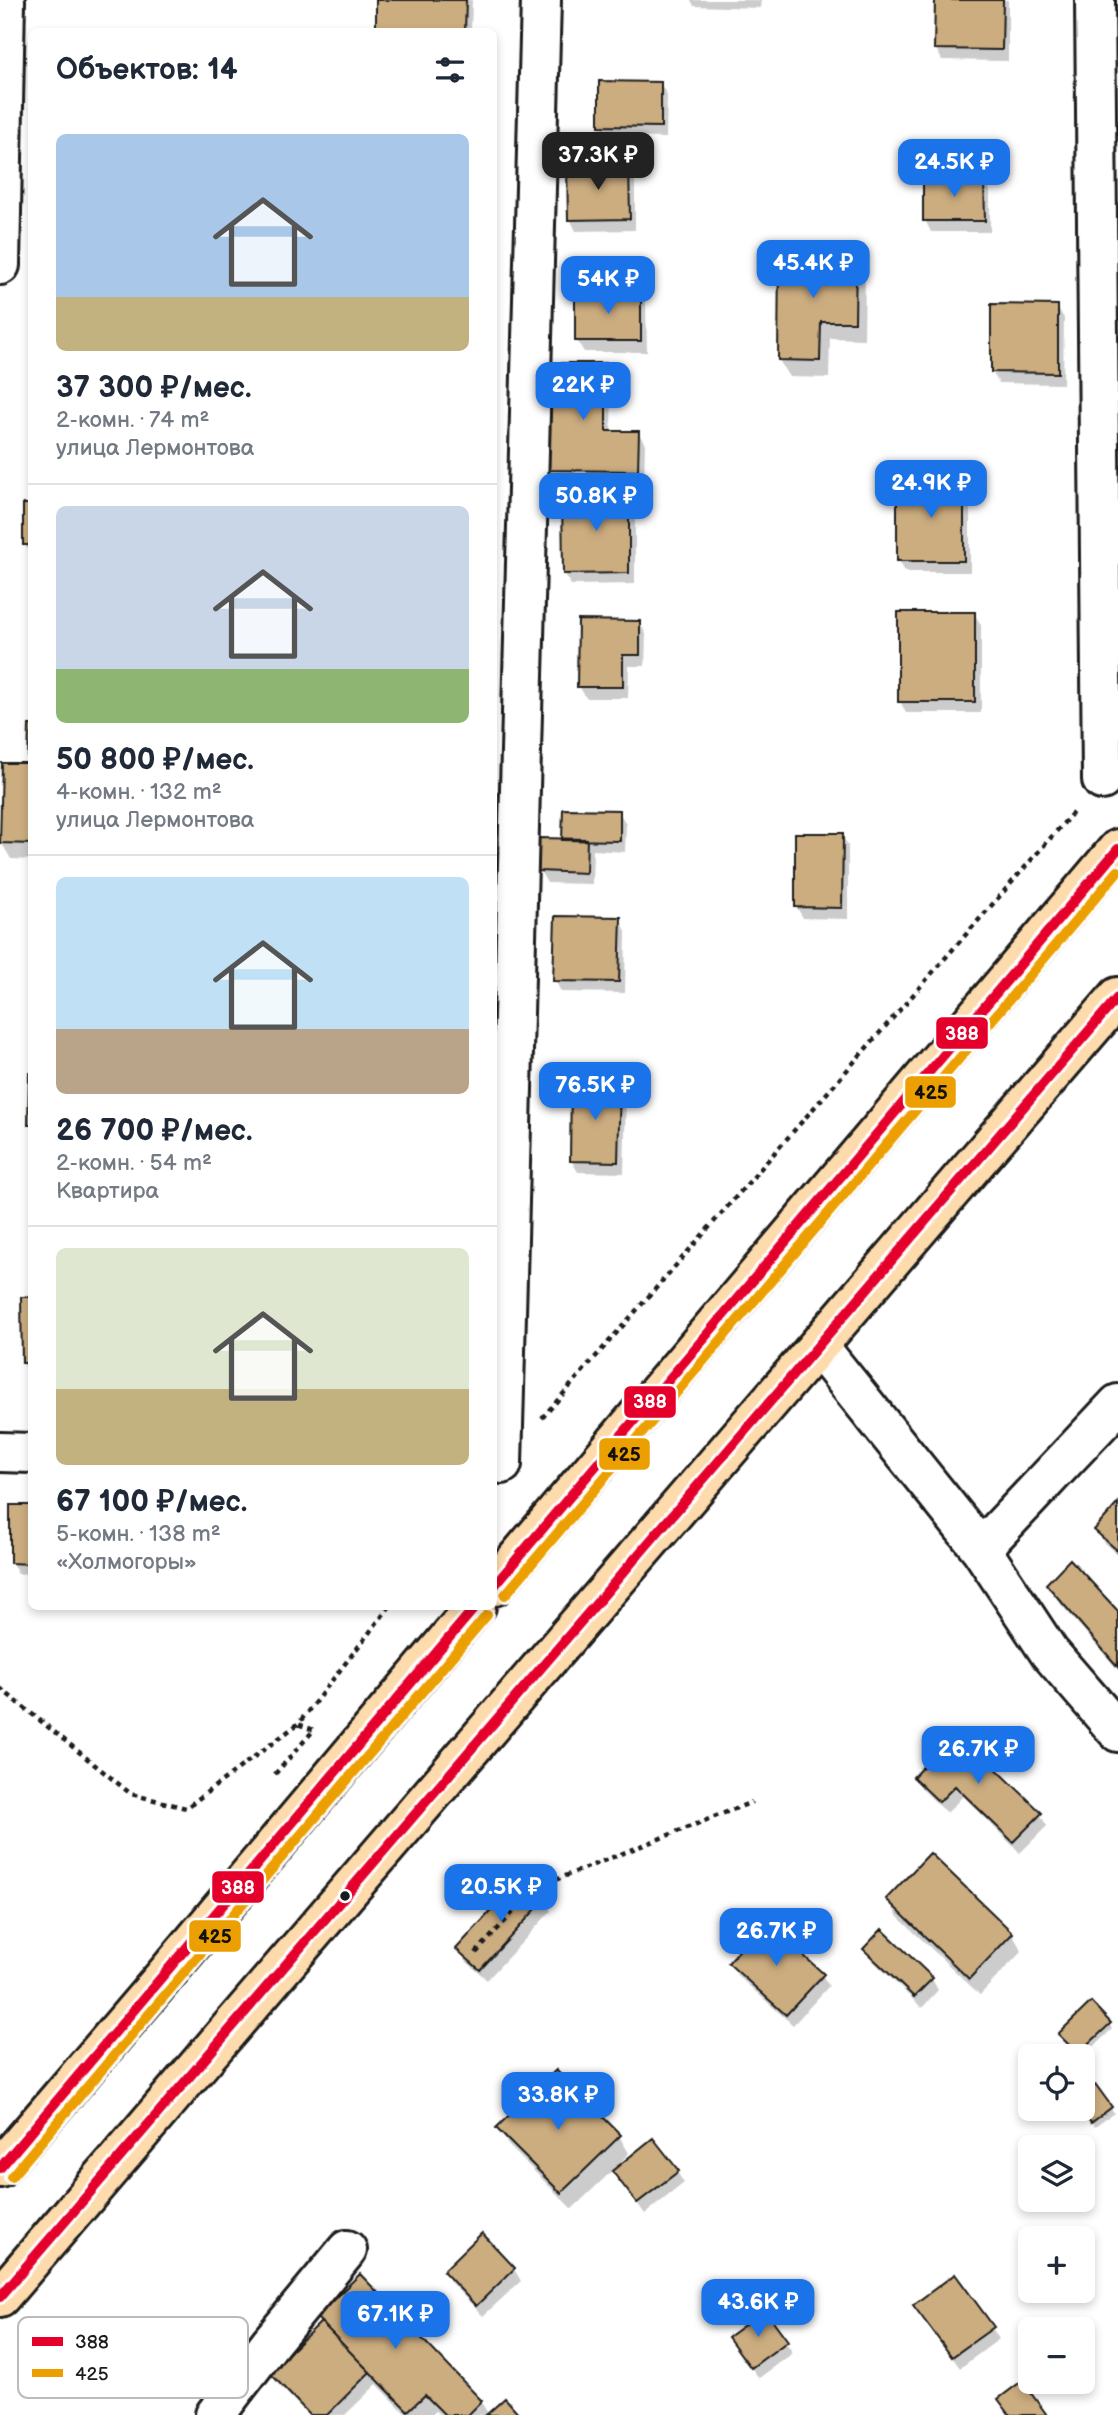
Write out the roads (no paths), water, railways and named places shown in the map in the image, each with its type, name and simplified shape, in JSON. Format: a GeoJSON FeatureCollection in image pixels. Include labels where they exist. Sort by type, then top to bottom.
{"type":"FeatureCollection","features":[{"type":"Feature","properties":{"kind":"highway"},"geometry":{"type":"LineString","coordinates":[[497,1582],[1118,849]]}},
{"type":"Feature","properties":{"kind":"highway"},"geometry":{"type":"LineString","coordinates":[[0,2297],[1118,997]]}},
{"type":"Feature","properties":{"kind":"highway"},"geometry":{"type":"LineString","coordinates":[[0,2168],[473,1610]]}},
{"type":"Feature","properties":{"kind":"street"},"geometry":{"type":"LineString","coordinates":[[0,265],[5,0]]}},
{"type":"Feature","properties":{"kind":"street"},"geometry":{"type":"LineString","coordinates":[[498,1464],[541,0]]}},
{"type":"Feature","properties":{"kind":"street"},"geometry":{"type":"LineString","coordinates":[[1095,0],[1102,779]]}},
{"type":"Feature","properties":{"kind":"street"},"geometry":{"type":"LineString","coordinates":[[819,1347],[981,1549],[1049,1652],[1118,1732]]}},
{"type":"Feature","properties":{"kind":"street"},"geometry":{"type":"LineString","coordinates":[[981,1549],[1118,1404]]}},
{"type":"Feature","properties":{"kind":"street"},"geometry":{"type":"LineString","coordinates":[[0,1452],[28,1452]]}},
{"type":"Feature","properties":{"kind":"street"},"geometry":{"type":"LineString","coordinates":[[248,2372],[347,2250]]}},
{"type":"Feature","properties":{"kind":"street"},"geometry":{"type":"LineString","coordinates":[[215,2415],[228,2398]]}}]}
